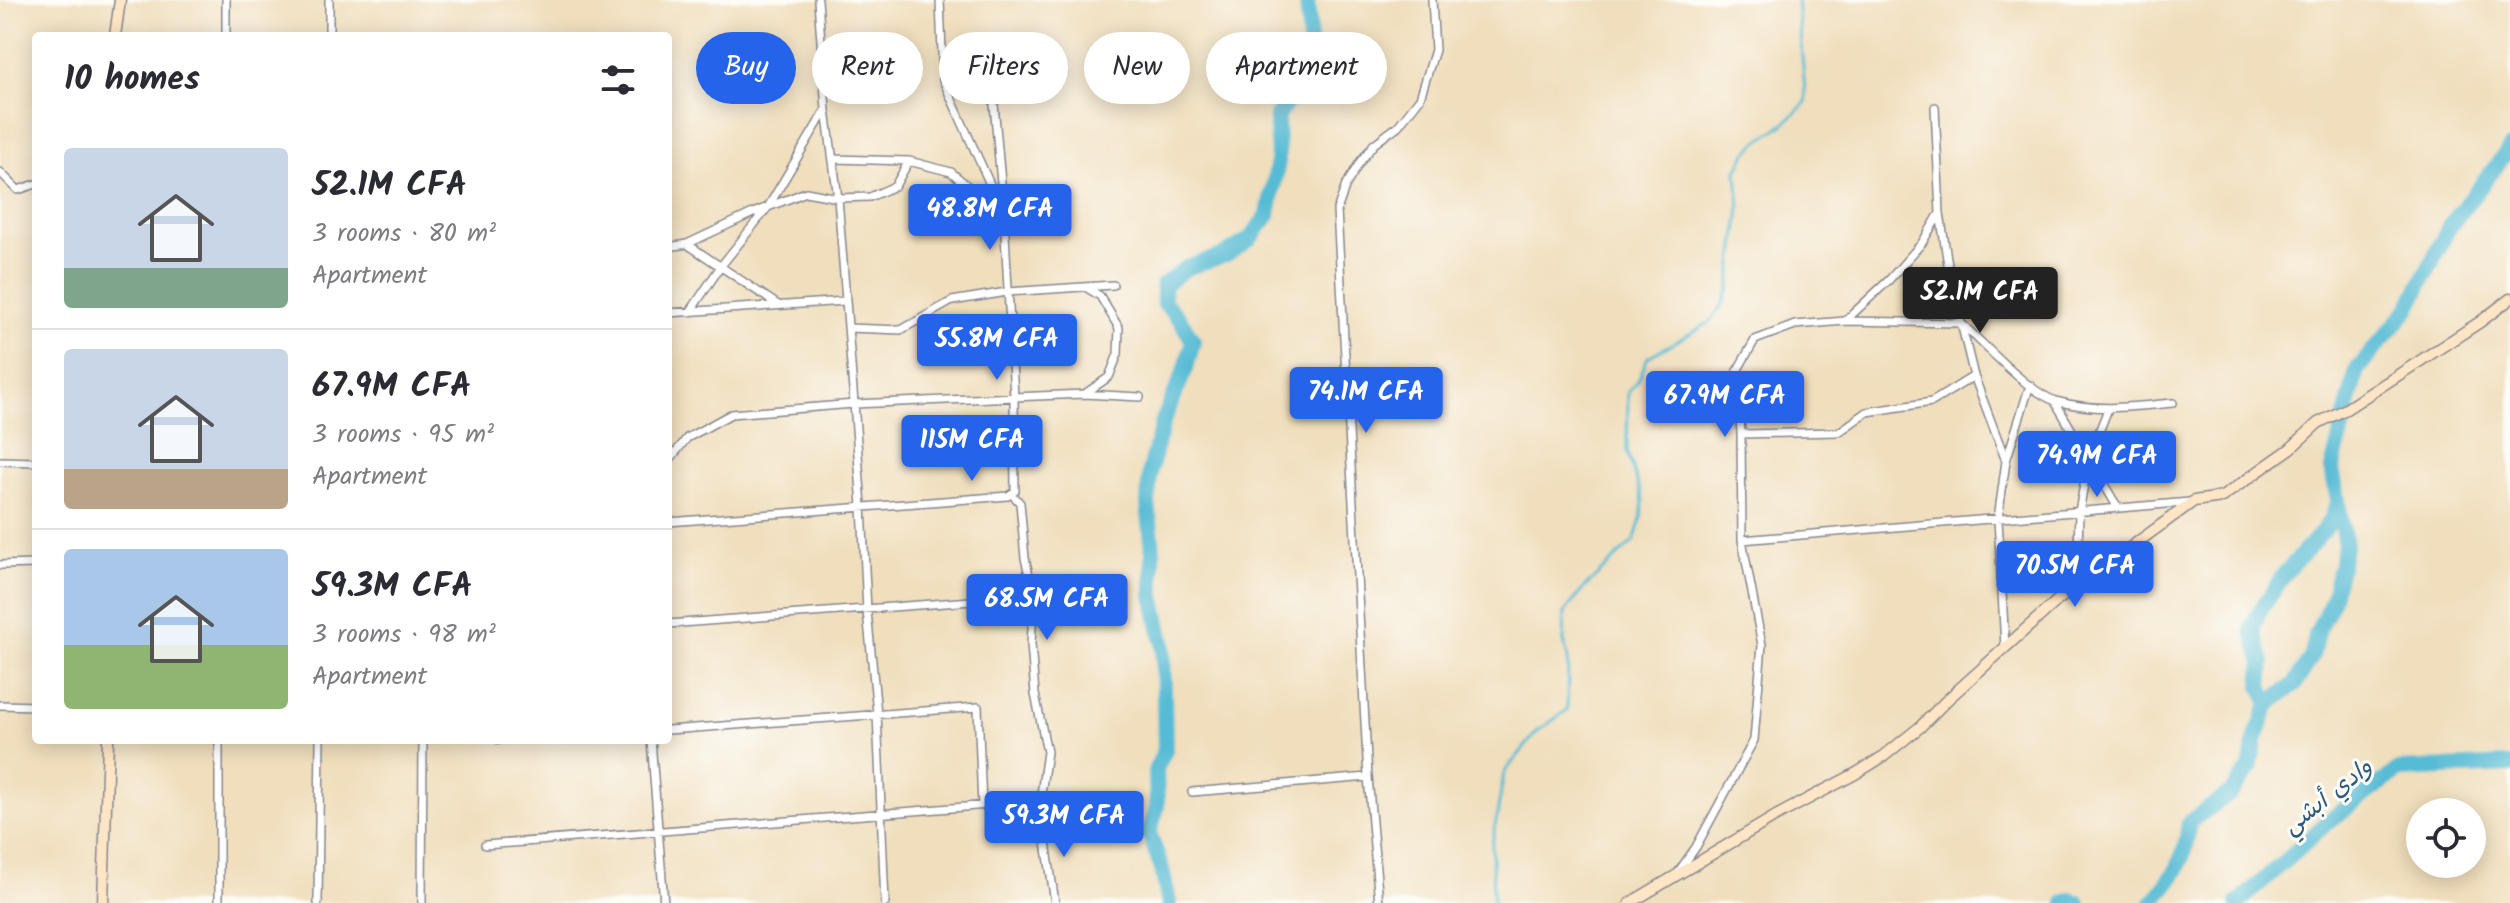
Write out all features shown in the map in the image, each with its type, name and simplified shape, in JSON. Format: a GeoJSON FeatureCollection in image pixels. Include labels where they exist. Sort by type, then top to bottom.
{"type":"FeatureCollection","features":[{"type":"Feature","properties":{"kind":"street"},"geometry":{"type":"LineString","coordinates":[[116,32],[120,0]]}},
{"type":"Feature","properties":{"kind":"street"},"geometry":{"type":"LineString","coordinates":[[226,0],[226,32]]}},
{"type":"Feature","properties":{"kind":"street"},"geometry":{"type":"LineString","coordinates":[[329,0],[329,32]]}},
{"type":"Feature","properties":{"kind":"street"},"geometry":{"type":"LineString","coordinates":[[818,0],[826,110],[838,198],[862,506],[883,812],[885,903]]}},
{"type":"Feature","properties":{"kind":"street"},"geometry":{"type":"LineString","coordinates":[[940,0],[943,80],[1004,216]]}},
{"type":"Feature","properties":{"kind":"street"},"geometry":{"type":"LineString","coordinates":[[1379,903],[1368,777],[1337,210],[1346,185],[1360,162],[1374,144],[1398,126],[1420,98],[1435,50],[1432,0]]}},
{"type":"Feature","properties":{"kind":"street"},"geometry":{"type":"LineString","coordinates":[[994,104],[1014,397],[1016,486],[1012,494]]}},
{"type":"Feature","properties":{"kind":"street"},"geometry":{"type":"LineString","coordinates":[[1935,107],[1940,213],[1950,278],[1974,376],[2006,461]]}},
{"type":"Feature","properties":{"kind":"street"},"geometry":{"type":"LineString","coordinates":[[690,312],[721,266],[768,207],[826,110]]}},
{"type":"Feature","properties":{"kind":"street"},"geometry":{"type":"LineString","coordinates":[[833,159],[909,161],[951,172],[1004,216]]}},
{"type":"Feature","properties":{"kind":"street"},"geometry":{"type":"LineString","coordinates":[[672,246],[687,244],[806,192],[838,198],[870,197],[895,186],[909,161]]}},
{"type":"Feature","properties":{"kind":"street"},"geometry":{"type":"LineString","coordinates":[[0,172],[18,190],[32,185]]}},
{"type":"Feature","properties":{"kind":"street"},"geometry":{"type":"LineString","coordinates":[[1845,321],[1889,280],[1922,243],[1940,213]]}},
{"type":"Feature","properties":{"kind":"street"},"geometry":{"type":"LineString","coordinates":[[687,244],[778,305]]}},
{"type":"Feature","properties":{"kind":"street"},"geometry":{"type":"LineString","coordinates":[[848,328],[901,330],[952,301],[1007,292],[1113,285]]}},
{"type":"Feature","properties":{"kind":"street"},"geometry":{"type":"LineString","coordinates":[[1084,394],[1109,377],[1118,354],[1119,328],[1100,296],[1086,287]]}},
{"type":"Feature","properties":{"kind":"street"},"geometry":{"type":"LineString","coordinates":[[1742,540],[2222,497],[2290,449],[2318,423],[2346,409],[2510,299]]}},
{"type":"Feature","properties":{"kind":"street"},"geometry":{"type":"LineString","coordinates":[[672,313],[845,301]]}},
{"type":"Feature","properties":{"kind":"street"},"geometry":{"type":"LineString","coordinates":[[1678,873],[1696,847],[1754,740],[1762,645],[1742,540],[1737,371],[1755,340],[1795,325],[1845,321],[1961,323],[2030,385],[2054,400],[2108,409],[2173,403]]}},
{"type":"Feature","properties":{"kind":"street"},"geometry":{"type":"LineString","coordinates":[[1741,434],[1839,432],[1867,412],[1932,402],[1974,376]]}},
{"type":"Feature","properties":{"kind":"street"},"geometry":{"type":"LineString","coordinates":[[2005,647],[1998,519],[2006,461],[2030,385]]}},
{"type":"Feature","properties":{"kind":"street"},"geometry":{"type":"LineString","coordinates":[[672,457],[687,438],[731,414],[854,404],[1084,394],[1140,397]]}},
{"type":"Feature","properties":{"kind":"street"},"geometry":{"type":"LineString","coordinates":[[2054,400],[2118,508]]}},
{"type":"Feature","properties":{"kind":"street"},"geometry":{"type":"LineString","coordinates":[[2077,586],[2079,512],[2089,457],[2108,409]]}},
{"type":"Feature","properties":{"kind":"street"},"geometry":{"type":"LineString","coordinates":[[0,461],[32,462]]}},
{"type":"Feature","properties":{"kind":"street"},"geometry":{"type":"LineString","coordinates":[[672,522],[1012,494]]}},
{"type":"Feature","properties":{"kind":"street"},"geometry":{"type":"LineString","coordinates":[[1012,494],[1020,503],[1025,558],[1034,596],[1031,644],[1035,694],[1047,752],[1040,801],[1055,903]]}},
{"type":"Feature","properties":{"kind":"street"},"geometry":{"type":"LineString","coordinates":[[1630,903],[1884,756],[1920,727],[2058,600],[2194,501]]}},
{"type":"Feature","properties":{"kind":"street"},"geometry":{"type":"LineString","coordinates":[[0,565],[32,564]]}},
{"type":"Feature","properties":{"kind":"street"},"geometry":{"type":"LineString","coordinates":[[672,624],[985,600],[1005,607],[1034,596]]}},
{"type":"Feature","properties":{"kind":"street"},"geometry":{"type":"LineString","coordinates":[[0,705],[32,706]]}},
{"type":"Feature","properties":{"kind":"street"},"geometry":{"type":"LineString","coordinates":[[672,730],[978,707],[982,805]]}},
{"type":"Feature","properties":{"kind":"street"},"geometry":{"type":"LineString","coordinates":[[103,903],[108,744]]}},
{"type":"Feature","properties":{"kind":"street"},"geometry":{"type":"LineString","coordinates":[[219,744],[219,903]]}},
{"type":"Feature","properties":{"kind":"street"},"geometry":{"type":"LineString","coordinates":[[318,903],[320,744]]}},
{"type":"Feature","properties":{"kind":"street"},"geometry":{"type":"LineString","coordinates":[[422,903],[423,744]]}},
{"type":"Feature","properties":{"kind":"street"},"geometry":{"type":"LineString","coordinates":[[651,744],[664,903]]}},
{"type":"Feature","properties":{"kind":"street"},"geometry":{"type":"LineString","coordinates":[[1192,792],[1368,777]]}},
{"type":"Feature","properties":{"kind":"street"},"geometry":{"type":"LineString","coordinates":[[485,845],[1040,801]]}},
{"type":"Feature","properties":{"kind":"waterway"},"geometry":{"type":"LineString","coordinates":[[1169,903],[1162,869],[1149,833],[1157,807],[1156,769],[1165,750],[1163,642],[1153,595],[1148,503],[1150,470],[1163,421],[1186,368],[1193,341],[1164,302],[1163,285],[1186,268],[1225,255],[1250,239],[1268,215],[1278,161],[1277,116],[1306,77],[1311,56],[1307,0]]}},
{"type":"Feature","properties":{"kind":"waterway"},"geometry":{"type":"LineString","coordinates":[[1493,903],[1492,845],[1504,773],[1537,732],[1567,710],[1565,612],[1585,587],[1634,541],[1641,519],[1643,501],[1627,450],[1628,392],[1638,380],[1648,357],[1709,323],[1723,304],[1730,288],[1740,208],[1737,171],[1745,155],[1757,142],[1783,125],[1806,102],[1797,0]]}},
{"type":"Feature","properties":{"kind":"waterway"},"geometry":{"type":"LineString","coordinates":[[2152,903],[2178,866],[2189,822],[2231,793],[2250,768],[2256,737],[2269,704],[2261,687],[2263,663],[2252,629],[2258,614],[2285,573],[2333,516],[2338,500],[2332,469],[2357,370],[2409,308],[2449,227],[2510,148]]}},
{"type":"Feature","properties":{"kind":"waterway"},"geometry":{"type":"LineString","coordinates":[[2269,704],[2295,684],[2312,656],[2317,632],[2332,601],[2345,546],[2338,502]]}},
{"type":"Feature","properties":{"kind":"waterway","name":"وادي أبشي"},"geometry":{"type":"LineString","coordinates":[[2238,903],[2331,819],[2399,770],[2510,765]]}},
{"type":"Feature","properties":{"kind":"waterway"},"geometry":{"type":"LineString","coordinates":[[2065,903],[2071,900],[2079,903]]}}]}
